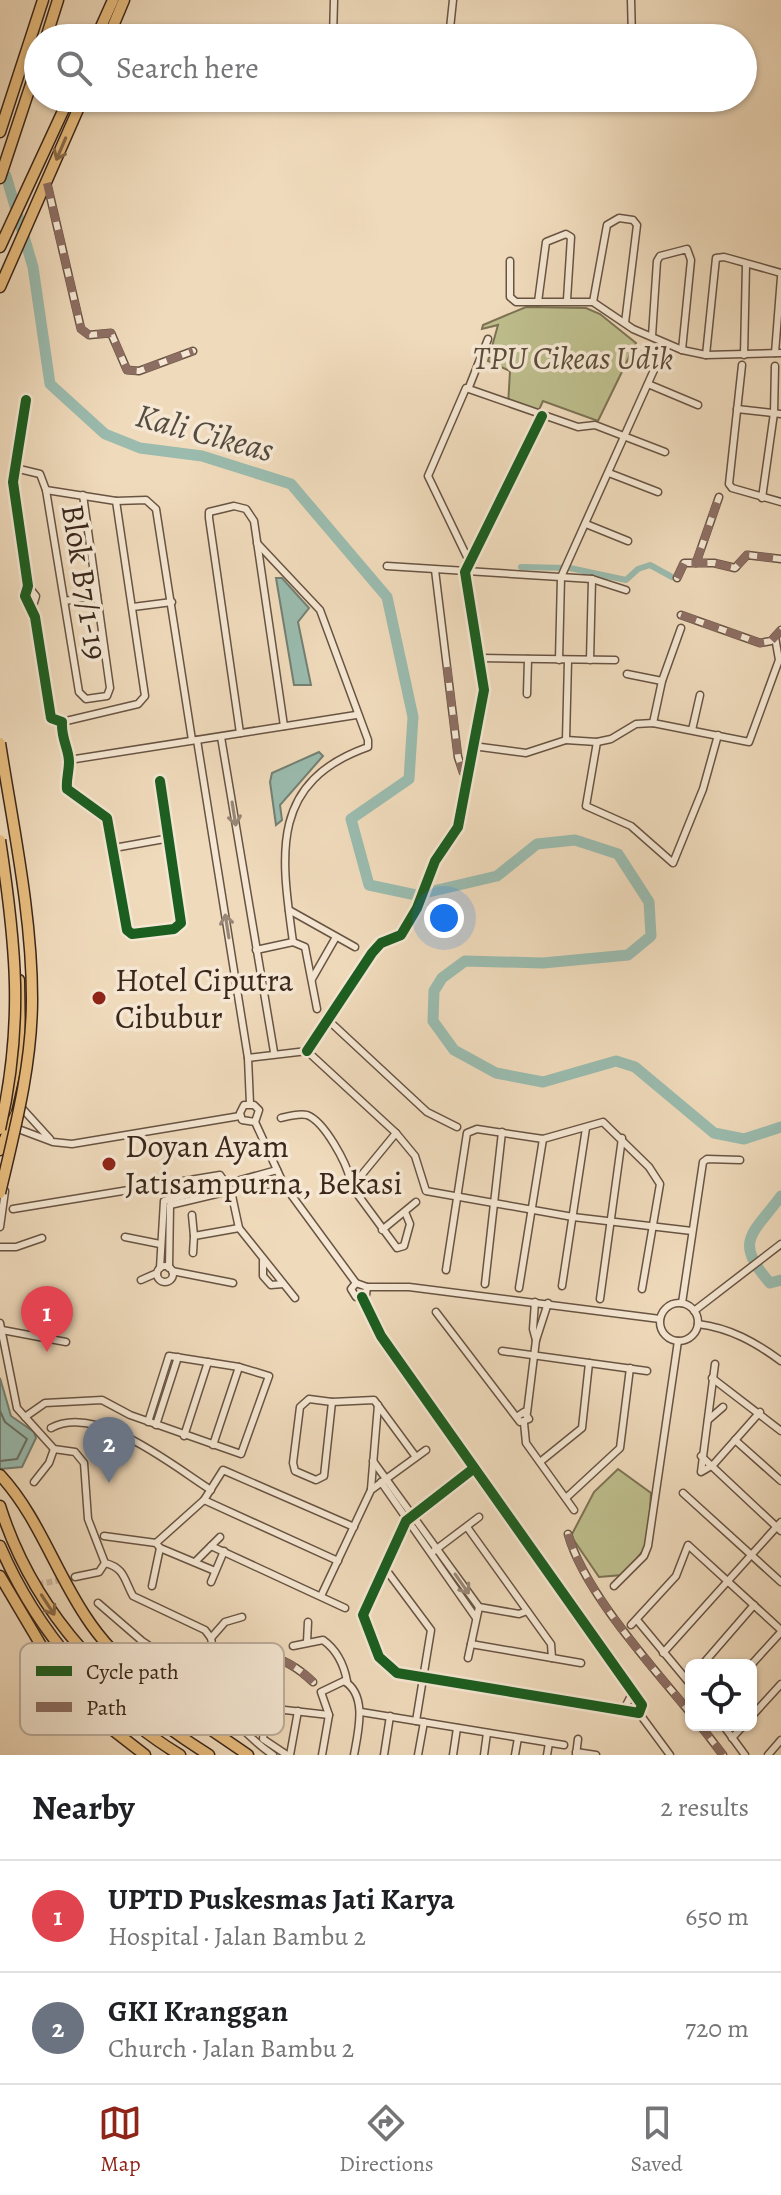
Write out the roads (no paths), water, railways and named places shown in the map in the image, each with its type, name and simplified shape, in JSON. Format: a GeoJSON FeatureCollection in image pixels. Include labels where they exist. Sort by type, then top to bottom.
{"type":"FeatureCollection","features":[{"type":"Feature","properties":{"kind":"highway"},"geometry":{"type":"LineString","coordinates":[[35,24],[43,0]]}},
{"type":"Feature","properties":{"kind":"highway"},"geometry":{"type":"LineString","coordinates":[[50,24],[58,0]]}},
{"type":"Feature","properties":{"kind":"highway"},"geometry":{"type":"LineString","coordinates":[[102,24],[113,0]]}},
{"type":"Feature","properties":{"kind":"highway"},"geometry":{"type":"LineString","coordinates":[[114,24],[124,0]]}},
{"type":"Feature","properties":{"kind":"highway"},"geometry":{"type":"LineString","coordinates":[[0,132],[24,57]]}},
{"type":"Feature","properties":{"kind":"highway"},"geometry":{"type":"LineString","coordinates":[[0,178],[24,105]]}},
{"type":"Feature","properties":{"kind":"highway"},"geometry":{"type":"LineString","coordinates":[[0,247],[63,112]]}},
{"type":"Feature","properties":{"kind":"highway"},"geometry":{"type":"LineString","coordinates":[[0,287],[77,112]]}},
{"type":"Feature","properties":{"kind":"highway"},"geometry":{"type":"LineString","coordinates":[[0,734],[35,1005],[30,1072],[20,1106],[3,1126]]}},
{"type":"Feature","properties":{"kind":"highway"},"geometry":{"type":"LineString","coordinates":[[0,743],[26,918],[32,1002],[25,1081],[0,1193]]}},
{"type":"Feature","properties":{"kind":"highway"},"geometry":{"type":"LineString","coordinates":[[0,840],[17,961],[17,1001],[1,1147]]}},
{"type":"Feature","properties":{"kind":"highway"},"geometry":{"type":"LineString","coordinates":[[0,850],[21,1005],[20,1049],[3,1126]]}},
{"type":"Feature","properties":{"kind":"highway"},"geometry":{"type":"LineString","coordinates":[[3,1479],[23,1503],[85,1616],[106,1643]]}},
{"type":"Feature","properties":{"kind":"highway"},"geometry":{"type":"LineString","coordinates":[[0,1506],[10,1536],[33,1581],[75,1643]]}},
{"type":"Feature","properties":{"kind":"highway"},"geometry":{"type":"LineString","coordinates":[[0,1546],[17,1581],[59,1643]]}},
{"type":"Feature","properties":{"kind":"highway"},"geometry":{"type":"LineString","coordinates":[[0,1576],[40,1643]]}},
{"type":"Feature","properties":{"kind":"highway"},"geometry":{"type":"LineString","coordinates":[[119,1735],[145,1755]]}},
{"type":"Feature","properties":{"kind":"highway"},"geometry":{"type":"LineString","coordinates":[[151,1735],[180,1755]]}},
{"type":"Feature","properties":{"kind":"highway"},"geometry":{"type":"LineString","coordinates":[[180,1735],[209,1755]]}},
{"type":"Feature","properties":{"kind":"highway"},"geometry":{"type":"LineString","coordinates":[[221,1735],[248,1755]]}},
{"type":"Feature","properties":{"kind":"street"},"geometry":{"type":"LineString","coordinates":[[333,24],[334,0]]}},
{"type":"Feature","properties":{"kind":"street"},"geometry":{"type":"LineString","coordinates":[[450,24],[453,0]]}},
{"type":"Feature","properties":{"kind":"street"},"geometry":{"type":"LineString","coordinates":[[631,0],[632,24]]}},
{"type":"Feature","properties":{"kind":"street"},"geometry":{"type":"LineString","coordinates":[[47,183],[81,329],[89,335],[111,333],[127,370],[139,371],[193,351]]}},
{"type":"Feature","properties":{"kind":"street"},"geometry":{"type":"LineString","coordinates":[[593,302],[605,232],[612,220],[633,220],[637,225],[625,323]]}},
{"type":"Feature","properties":{"kind":"street"},"geometry":{"type":"LineString","coordinates":[[538,302],[546,242],[555,236],[571,237],[567,300]]}},
{"type":"Feature","properties":{"kind":"street"},"geometry":{"type":"LineString","coordinates":[[652,336],[657,261],[669,252],[687,249],[691,260],[682,350]]}},
{"type":"Feature","properties":{"kind":"street"},"geometry":{"type":"LineString","coordinates":[[510,261],[510,297],[516,302],[593,302],[652,336],[682,350],[706,355],[778,353],[781,275],[730,259],[719,257],[713,261],[706,355]]}},
{"type":"Feature","properties":{"kind":"street"},"geometry":{"type":"LineString","coordinates":[[744,355],[746,265]]}},
{"type":"Feature","properties":{"kind":"street"},"geometry":{"type":"LineString","coordinates":[[469,561],[428,476],[488,339]]}},
{"type":"Feature","properties":{"kind":"street"},"geometry":{"type":"LineString","coordinates":[[559,660],[564,571],[658,361]]}},
{"type":"Feature","properties":{"kind":"street"},"geometry":{"type":"LineString","coordinates":[[742,365],[729,484],[732,488],[781,502]]}},
{"type":"Feature","properties":{"kind":"street"},"geometry":{"type":"LineString","coordinates":[[762,498],[777,413],[775,366]]}},
{"type":"Feature","properties":{"kind":"street"},"geometry":{"type":"LineString","coordinates":[[648,384],[698,405]]}},
{"type":"Feature","properties":{"kind":"street"},"geometry":{"type":"LineString","coordinates":[[469,387],[542,416],[578,427],[595,425],[665,452]]}},
{"type":"Feature","properties":{"kind":"street"},"geometry":{"type":"LineString","coordinates":[[26,400],[13,482],[28,586],[36,596],[32,609],[51,718],[62,722],[138,704],[144,699],[116,501]]}},
{"type":"Feature","properties":{"kind":"street"},"geometry":{"type":"LineString","coordinates":[[737,409],[777,413]]}},
{"type":"Feature","properties":{"kind":"street"},"geometry":{"type":"LineString","coordinates":[[307,1051],[372,953],[381,943],[401,935],[417,908],[430,871],[458,827],[484,697],[481,658],[465,572],[542,416]]}},
{"type":"Feature","properties":{"kind":"street","name":"Blok B7/1-19"},"geometry":{"type":"LineString","coordinates":[[15,468],[40,474],[46,490],[79,692],[86,699],[107,696],[110,688],[97,595]]}},
{"type":"Feature","properties":{"kind":"street"},"geometry":{"type":"LineString","coordinates":[[609,473],[658,492]]}},
{"type":"Feature","properties":{"kind":"street"},"geometry":{"type":"LineString","coordinates":[[46,490],[116,501],[146,500],[156,509],[248,1058],[250,1104]]}},
{"type":"Feature","properties":{"kind":"street"},"geometry":{"type":"LineString","coordinates":[[65,601],[97,595],[83,495]]}},
{"type":"Feature","properties":{"kind":"street"},"geometry":{"type":"LineString","coordinates":[[696,563],[719,497]]}},
{"type":"Feature","properties":{"kind":"street"},"geometry":{"type":"LineString","coordinates":[[240,733],[209,512],[234,506],[246,509],[254,521],[284,726]]}},
{"type":"Feature","properties":{"kind":"street"},"geometry":{"type":"LineString","coordinates":[[586,524],[628,541]]}},
{"type":"Feature","properties":{"kind":"street"},"geometry":{"type":"LineString","coordinates":[[257,543],[320,610],[368,747],[331,762],[297,798],[289,817],[283,864],[293,942]]}},
{"type":"Feature","properties":{"kind":"street"},"geometry":{"type":"LineString","coordinates":[[677,578],[684,563],[735,568],[747,555],[781,559]]}},
{"type":"Feature","properties":{"kind":"street"},"geometry":{"type":"LineString","coordinates":[[387,566],[465,572],[564,571],[626,590]]}},
{"type":"Feature","properties":{"kind":"street"},"geometry":{"type":"LineString","coordinates":[[435,570],[458,757],[463,772]]}},
{"type":"Feature","properties":{"kind":"street"},"geometry":{"type":"LineString","coordinates":[[590,660],[592,579]]}},
{"type":"Feature","properties":{"kind":"street"},"geometry":{"type":"LineString","coordinates":[[133,607],[172,602]]}},
{"type":"Feature","properties":{"kind":"street"},"geometry":{"type":"LineString","coordinates":[[681,615],[760,643],[775,637],[781,630]]}},
{"type":"Feature","properties":{"kind":"street"},"geometry":{"type":"LineString","coordinates":[[653,723],[662,681],[681,628]]}},
{"type":"Feature","properties":{"kind":"street"},"geometry":{"type":"LineString","coordinates":[[473,746],[526,753],[566,740],[597,742],[611,739],[636,724],[653,723],[749,742],[779,660],[775,637]]}},
{"type":"Feature","properties":{"kind":"street"},"geometry":{"type":"LineString","coordinates":[[481,658],[615,660]]}},
{"type":"Feature","properties":{"kind":"street"},"geometry":{"type":"LineString","coordinates":[[527,694],[528,659]]}},
{"type":"Feature","properties":{"kind":"street"},"geometry":{"type":"LineString","coordinates":[[566,740],[568,660]]}},
{"type":"Feature","properties":{"kind":"street"},"geometry":{"type":"LineString","coordinates":[[627,674],[662,681]]}},
{"type":"Feature","properties":{"kind":"street"},"geometry":{"type":"LineString","coordinates":[[692,730],[700,695]]}},
{"type":"Feature","properties":{"kind":"street"},"geometry":{"type":"LineString","coordinates":[[69,760],[356,715]]}},
{"type":"Feature","properties":{"kind":"street"},"geometry":{"type":"LineString","coordinates":[[62,722],[61,739],[69,760],[65,777],[67,789],[107,818],[127,930],[132,934],[174,929],[181,923],[182,910],[160,781]]}},
{"type":"Feature","properties":{"kind":"street"},"geometry":{"type":"LineString","coordinates":[[597,742],[586,806],[631,826],[673,863],[703,789],[718,735]]}},
{"type":"Feature","properties":{"kind":"street"},"geometry":{"type":"LineString","coordinates":[[221,737],[274,1052]]}},
{"type":"Feature","properties":{"kind":"street"},"geometry":{"type":"LineString","coordinates":[[114,848],[170,838]]}},
{"type":"Feature","properties":{"kind":"street"},"geometry":{"type":"LineString","coordinates":[[289,910],[355,947]]}},
{"type":"Feature","properties":{"kind":"street"},"geometry":{"type":"LineString","coordinates":[[312,979],[336,937]]}},
{"type":"Feature","properties":{"kind":"street"},"geometry":{"type":"LineString","coordinates":[[256,950],[293,942],[306,949],[317,1009]]}},
{"type":"Feature","properties":{"kind":"street"},"geometry":{"type":"LineString","coordinates":[[328,1020],[427,1112],[457,1127]]}},
{"type":"Feature","properties":{"kind":"street"},"geometry":{"type":"LineString","coordinates":[[248,1058],[274,1052],[307,1051],[396,1133],[415,1156],[422,1187],[456,1197],[532,1207],[573,1217],[692,1231]]}},
{"type":"Feature","properties":{"kind":"street"},"geometry":{"type":"LineString","coordinates":[[0,1094],[12,1096]]}},
{"type":"Feature","properties":{"kind":"street"},"geometry":{"type":"LineString","coordinates":[[240,1116],[242,1107],[250,1104]]}},
{"type":"Feature","properties":{"kind":"street"},"geometry":{"type":"LineString","coordinates":[[250,1104],[259,1110],[255,1122],[284,1185],[356,1283],[367,1287],[409,1287],[548,1303],[660,1319]]}},
{"type":"Feature","properties":{"kind":"street"},"geometry":{"type":"LineString","coordinates":[[20,1106],[53,1142]]}},
{"type":"Feature","properties":{"kind":"street"},"geometry":{"type":"LineString","coordinates":[[281,1118],[304,1114],[313,1118],[347,1161],[350,1180],[355,1183]]}},
{"type":"Feature","properties":{"kind":"street"},"geometry":{"type":"LineString","coordinates":[[3,1126],[53,1142],[72,1144],[240,1116]]}},
{"type":"Feature","properties":{"kind":"street"},"geometry":{"type":"LineString","coordinates":[[240,1116],[246,1123],[255,1122]]}},
{"type":"Feature","properties":{"kind":"street"},"geometry":{"type":"LineString","coordinates":[[446,1270],[467,1133],[477,1129],[543,1139],[605,1123],[659,1180],[642,1289]]}},
{"type":"Feature","properties":{"kind":"street"},"geometry":{"type":"LineString","coordinates":[[562,1286],[586,1128]]}},
{"type":"Feature","properties":{"kind":"street"},"geometry":{"type":"LineString","coordinates":[[485,1284],[502,1132]]}},
{"type":"Feature","properties":{"kind":"street"},"geometry":{"type":"LineString","coordinates":[[396,1133],[355,1183],[356,1197],[397,1248],[404,1246],[410,1224],[405,1212]]}},
{"type":"Feature","properties":{"kind":"street"},"geometry":{"type":"LineString","coordinates":[[600,1299],[622,1138]]}},
{"type":"Feature","properties":{"kind":"street"},"geometry":{"type":"LineString","coordinates":[[519,1288],[543,1139]]}},
{"type":"Feature","properties":{"kind":"street"},"geometry":{"type":"LineString","coordinates":[[0,1227],[7,1157],[1,1147]]}},
{"type":"Feature","properties":{"kind":"street"},"geometry":{"type":"LineString","coordinates":[[682,1303],[704,1160],[740,1160]]}},
{"type":"Feature","properties":{"kind":"street"},"geometry":{"type":"LineString","coordinates":[[277,1170],[230,1188],[169,1207],[171,1279],[165,1282],[158,1271],[165,1201],[230,1188],[259,1184],[284,1185]]}},
{"type":"Feature","properties":{"kind":"street"},"geometry":{"type":"LineString","coordinates":[[13,1209],[222,1175],[230,1188],[239,1228],[295,1298]]}},
{"type":"Feature","properties":{"kind":"street"},"geometry":{"type":"LineString","coordinates":[[382,1230],[416,1202]]}},
{"type":"Feature","properties":{"kind":"street"},"geometry":{"type":"LineString","coordinates":[[192,1215],[193,1253]]}},
{"type":"Feature","properties":{"kind":"street"},"geometry":{"type":"LineString","coordinates":[[194,1236],[239,1228]]}},
{"type":"Feature","properties":{"kind":"street"},"geometry":{"type":"LineString","coordinates":[[125,1237],[160,1244]]}},
{"type":"Feature","properties":{"kind":"street"},"geometry":{"type":"LineString","coordinates":[[0,1247],[16,1247],[42,1238]]}},
{"type":"Feature","properties":{"kind":"street"},"geometry":{"type":"LineString","coordinates":[[694,1311],[781,1244]]}},
{"type":"Feature","properties":{"kind":"street"},"geometry":{"type":"LineString","coordinates":[[141,1280],[170,1269],[233,1283]]}},
{"type":"Feature","properties":{"kind":"street"},"geometry":{"type":"LineString","coordinates":[[356,1283],[352,1293],[362,1297],[381,1336],[642,1705],[639,1713]]}},
{"type":"Feature","properties":{"kind":"street"},"geometry":{"type":"LineString","coordinates":[[362,1297],[367,1287]]}},
{"type":"Feature","properties":{"kind":"street"},"geometry":{"type":"LineString","coordinates":[[524,1423],[529,1419],[527,1413],[535,1356],[535,1302]]}},
{"type":"Feature","properties":{"kind":"street"},"geometry":{"type":"LineString","coordinates":[[536,1340],[548,1303]]}},
{"type":"Feature","properties":{"kind":"street"},"geometry":{"type":"LineString","coordinates":[[682,1303],[694,1311],[698,1324],[689,1338],[678,1341],[663,1332],[660,1319],[670,1305],[682,1303]]}},
{"type":"Feature","properties":{"kind":"street"},"geometry":{"type":"LineString","coordinates":[[436,1312],[524,1423],[525,1441],[574,1510]]}},
{"type":"Feature","properties":{"kind":"street"},"geometry":{"type":"LineString","coordinates":[[533,1318],[545,1320]]}},
{"type":"Feature","properties":{"kind":"street"},"geometry":{"type":"LineString","coordinates":[[698,1324],[721,1327],[748,1339],[781,1361]]}},
{"type":"Feature","properties":{"kind":"street"},"geometry":{"type":"LineString","coordinates":[[66,1342],[1,1327],[14,1398],[25,1417],[54,1449],[75,1452],[84,1463],[88,1519],[105,1563]]}},
{"type":"Feature","properties":{"kind":"street"},"geometry":{"type":"LineString","coordinates":[[614,1586],[644,1556],[648,1546],[678,1341]]}},
{"type":"Feature","properties":{"kind":"street"},"geometry":{"type":"LineString","coordinates":[[502,1351],[647,1371]]}},
{"type":"Feature","properties":{"kind":"street"},"geometry":{"type":"LineString","coordinates":[[25,1417],[45,1403],[102,1400],[148,1422],[184,1436],[241,1454],[269,1376],[239,1367],[169,1356],[148,1422]]}},
{"type":"Feature","properties":{"kind":"street"},"geometry":{"type":"LineString","coordinates":[[156,1425],[178,1357]]}},
{"type":"Feature","properties":{"kind":"street"},"geometry":{"type":"LineString","coordinates":[[184,1436],[208,1362]]}},
{"type":"Feature","properties":{"kind":"street"},"geometry":{"type":"LineString","coordinates":[[540,1462],[582,1428],[589,1363]]}},
{"type":"Feature","properties":{"kind":"street"},"geometry":{"type":"LineString","coordinates":[[715,1364],[701,1472],[713,1465],[760,1412]]}},
{"type":"Feature","properties":{"kind":"street"},"geometry":{"type":"LineString","coordinates":[[213,1445],[239,1367]]}},
{"type":"Feature","properties":{"kind":"street"},"geometry":{"type":"LineString","coordinates":[[566,1498],[621,1447],[630,1368]]}},
{"type":"Feature","properties":{"kind":"street"},"geometry":{"type":"LineString","coordinates":[[712,1378],[781,1431]]}},
{"type":"Feature","properties":{"kind":"street"},"geometry":{"type":"LineString","coordinates":[[332,1402],[324,1476],[316,1480],[295,1471],[300,1407],[309,1399],[332,1402],[367,1399],[378,1405],[416,1457]]}},
{"type":"Feature","properties":{"kind":"street"},"geometry":{"type":"LineString","coordinates":[[321,1596],[371,1490],[378,1405]]}},
{"type":"Feature","properties":{"kind":"street"},"geometry":{"type":"LineString","coordinates":[[707,1421],[723,1407]]}},
{"type":"Feature","properties":{"kind":"street"},"geometry":{"type":"LineString","coordinates":[[518,1416],[527,1413]]}},
{"type":"Feature","properties":{"kind":"street"},"geometry":{"type":"LineString","coordinates":[[51,1428],[59,1424],[112,1428],[211,1490]]}},
{"type":"Feature","properties":{"kind":"street"},"geometry":{"type":"LineString","coordinates":[[735,1440],[781,1481]]}},
{"type":"Feature","properties":{"kind":"street"},"geometry":{"type":"LineString","coordinates":[[34,1482],[49,1463],[54,1449]]}},
{"type":"Feature","properties":{"kind":"street"},"geometry":{"type":"LineString","coordinates":[[371,1490],[426,1450]]}},
{"type":"Feature","properties":{"kind":"street"},"geometry":{"type":"LineString","coordinates":[[663,1653],[780,1526],[701,1456]]}},
{"type":"Feature","properties":{"kind":"street"},"geometry":{"type":"LineString","coordinates":[[373,1461],[429,1554],[476,1618]]}},
{"type":"Feature","properties":{"kind":"street"},"geometry":{"type":"LineString","coordinates":[[473,1469],[409,1518],[367,1603],[365,1624],[388,1667],[422,1677],[639,1713],[670,1755]]}},
{"type":"Feature","properties":{"kind":"street"},"geometry":{"type":"LineString","coordinates":[[152,1586],[158,1546],[204,1500],[225,1470],[354,1527]]}},
{"type":"Feature","properties":{"kind":"street"},"geometry":{"type":"LineString","coordinates":[[683,1493],[781,1582]]}},
{"type":"Feature","properties":{"kind":"street"},"geometry":{"type":"LineString","coordinates":[[204,1500],[338,1561]]}},
{"type":"Feature","properties":{"kind":"street"},"geometry":{"type":"LineString","coordinates":[[429,1554],[479,1517]]}},
{"type":"Feature","properties":{"kind":"street"},"geometry":{"type":"LineString","coordinates":[[409,1518],[437,1549],[479,1607],[519,1614],[527,1611]]}},
{"type":"Feature","properties":{"kind":"street"},"geometry":{"type":"LineString","coordinates":[[467,1527],[551,1644],[552,1658]]}},
{"type":"Feature","properties":{"kind":"street"},"geometry":{"type":"LineString","coordinates":[[568,1534],[575,1554],[594,1587],[685,1706]]}},
{"type":"Feature","properties":{"kind":"street"},"geometry":{"type":"LineString","coordinates":[[104,1536],[158,1546],[215,1571]]}},
{"type":"Feature","properties":{"kind":"street"},"geometry":{"type":"LineString","coordinates":[[195,1562],[220,1537]]}},
{"type":"Feature","properties":{"kind":"street"},"geometry":{"type":"LineString","coordinates":[[685,1677],[634,1623],[679,1572],[688,1545],[781,1631],[756,1659]]}},
{"type":"Feature","properties":{"kind":"street"},"geometry":{"type":"LineString","coordinates":[[211,1546],[345,1608]]}},
{"type":"Feature","properties":{"kind":"street"},"geometry":{"type":"LineString","coordinates":[[211,1582],[224,1551]]}},
{"type":"Feature","properties":{"kind":"street"},"geometry":{"type":"LineString","coordinates":[[75,1577],[99,1572],[105,1563]]}},
{"type":"Feature","properties":{"kind":"street"},"geometry":{"type":"LineString","coordinates":[[105,1563],[118,1567],[133,1596],[205,1630],[211,1638]]}},
{"type":"Feature","properties":{"kind":"street"},"geometry":{"type":"LineString","coordinates":[[384,1567],[430,1628],[416,1721]]}},
{"type":"Feature","properties":{"kind":"street"},"geometry":{"type":"LineString","coordinates":[[98,1603],[145,1643]]}},
{"type":"Feature","properties":{"kind":"street"},"geometry":{"type":"LineString","coordinates":[[707,1659],[754,1605]]}},
{"type":"Feature","properties":{"kind":"street"},"geometry":{"type":"LineString","coordinates":[[468,1658],[479,1607]]}},
{"type":"Feature","properties":{"kind":"street"},"geometry":{"type":"LineString","coordinates":[[211,1643],[211,1638],[225,1622],[242,1617]]}},
{"type":"Feature","properties":{"kind":"street"},"geometry":{"type":"LineString","coordinates":[[307,1642],[308,1622]]}},
{"type":"Feature","properties":{"kind":"street"},"geometry":{"type":"LineString","coordinates":[[293,1646],[323,1640],[332,1647],[343,1665],[361,1712],[354,1755]]}},
{"type":"Feature","properties":{"kind":"street"},"geometry":{"type":"LineString","coordinates":[[471,1644],[581,1663]]}},
{"type":"Feature","properties":{"kind":"street"},"geometry":{"type":"LineString","coordinates":[[284,1659],[313,1682]]}},
{"type":"Feature","properties":{"kind":"street"},"geometry":{"type":"LineString","coordinates":[[322,1755],[329,1715],[321,1692],[347,1681]]}},
{"type":"Feature","properties":{"kind":"street"},"geometry":{"type":"LineString","coordinates":[[757,1710],[781,1684]]}},
{"type":"Feature","properties":{"kind":"street"},"geometry":{"type":"LineString","coordinates":[[623,1711],[633,1692]]}},
{"type":"Feature","properties":{"kind":"street"},"geometry":{"type":"LineString","coordinates":[[284,1709],[329,1715]]}},
{"type":"Feature","properties":{"kind":"street"},"geometry":{"type":"LineString","coordinates":[[263,1735],[263,1739],[288,1755],[298,1711]]}},
{"type":"Feature","properties":{"kind":"street"},"geometry":{"type":"LineString","coordinates":[[361,1712],[564,1745]]}},
{"type":"Feature","properties":{"kind":"street"},"geometry":{"type":"LineString","coordinates":[[384,1755],[390,1716]]}},
{"type":"Feature","properties":{"kind":"street"},"geometry":{"type":"LineString","coordinates":[[418,1755],[424,1722]]}},
{"type":"Feature","properties":{"kind":"street"},"geometry":{"type":"LineString","coordinates":[[453,1755],[457,1728]]}},
{"type":"Feature","properties":{"kind":"street"},"geometry":{"type":"LineString","coordinates":[[705,1731],[723,1755]]}},
{"type":"Feature","properties":{"kind":"street"},"geometry":{"type":"LineString","coordinates":[[727,1731],[745,1755]]}},
{"type":"Feature","properties":{"kind":"street"},"geometry":{"type":"LineString","coordinates":[[732,1738],[738,1731]]}},
{"type":"Feature","properties":{"kind":"street"},"geometry":{"type":"LineString","coordinates":[[484,1755],[487,1733]]}},
{"type":"Feature","properties":{"kind":"street"},"geometry":{"type":"LineString","coordinates":[[246,1735],[273,1755]]}},
{"type":"Feature","properties":{"kind":"street"},"geometry":{"type":"LineString","coordinates":[[515,1755],[518,1738]]}},
{"type":"Feature","properties":{"kind":"street"},"geometry":{"type":"LineString","coordinates":[[578,1739],[576,1754],[596,1755]]}},
{"type":"Feature","properties":{"kind":"street"},"geometry":{"type":"LineString","coordinates":[[768,1755],[781,1740]]}},
{"type":"Feature","properties":{"kind":"street"},"geometry":{"type":"LineString","coordinates":[[547,1755],[549,1743]]}},
{"type":"Feature","properties":{"kind":"water"},"geometry":{"type":"Polygon","coordinates":[[[276,578],[282,578],[309,608],[298,622],[311,685],[294,685],[276,578]]]}},
{"type":"Feature","properties":{"kind":"water"},"geometry":{"type":"Polygon","coordinates":[[[319,752],[323,756],[280,805],[282,820],[276,825],[270,782],[272,773],[319,752]]]}},
{"type":"Feature","properties":{"kind":"water"},"geometry":{"type":"Polygon","coordinates":[[[0,1378],[11,1416],[34,1432],[36,1438],[22,1467],[0,1469],[0,1378]]]}},
{"type":"Feature","properties":{"kind":"waterway","name":"Kali Cikeas"},"geometry":{"type":"LineString","coordinates":[[0,168],[6,176],[33,267],[50,384],[105,434],[140,448],[202,456],[291,484],[387,597],[413,717],[409,779],[351,819],[369,885],[416,895],[497,876],[537,844],[575,840],[618,854],[649,902],[651,936],[628,955],[543,963],[465,961],[442,978],[434,991],[433,1021],[454,1050],[496,1073],[543,1082],[616,1061],[635,1067],[714,1133],[744,1139],[781,1127]]}},
{"type":"Feature","properties":{"kind":"waterway"},"geometry":{"type":"LineString","coordinates":[[521,567],[570,568],[626,580],[638,569],[650,565],[672,577]]}},
{"type":"Feature","properties":{"kind":"waterway","name":"Kali Cikeas"},"geometry":{"type":"LineString","coordinates":[[781,1196],[755,1230],[750,1247],[752,1257],[770,1283],[781,1280]]}},
{"type":"Feature","properties":{"kind":"tunnel"},"geometry":{"type":"LineString","coordinates":[[20,1588],[75,1577]]}},
{"type":"Feature","properties":{"kind":"place","name":"Hotel Ciputra Cibubur"},"geometry":{"type":"Point","coordinates":[99,998]}},
{"type":"Feature","properties":{"kind":"place","name":"Doyan Ayam Jatisampurna, Bekasi"},"geometry":{"type":"Point","coordinates":[109,1164]}},
{"type":"Feature","properties":{"kind":"place","name":"UPTD Puskesmas Jati Karya"},"geometry":{"type":"Point","coordinates":[47,1352]}},
{"type":"Feature","properties":{"kind":"place","name":"GKI Kranggan"},"geometry":{"type":"Point","coordinates":[109,1483]}},
{"type":"Feature","properties":{"kind":"park label","name":"TPU Cikeas Udik"},"geometry":{"type":"Point","coordinates":[573,358]}}]}
